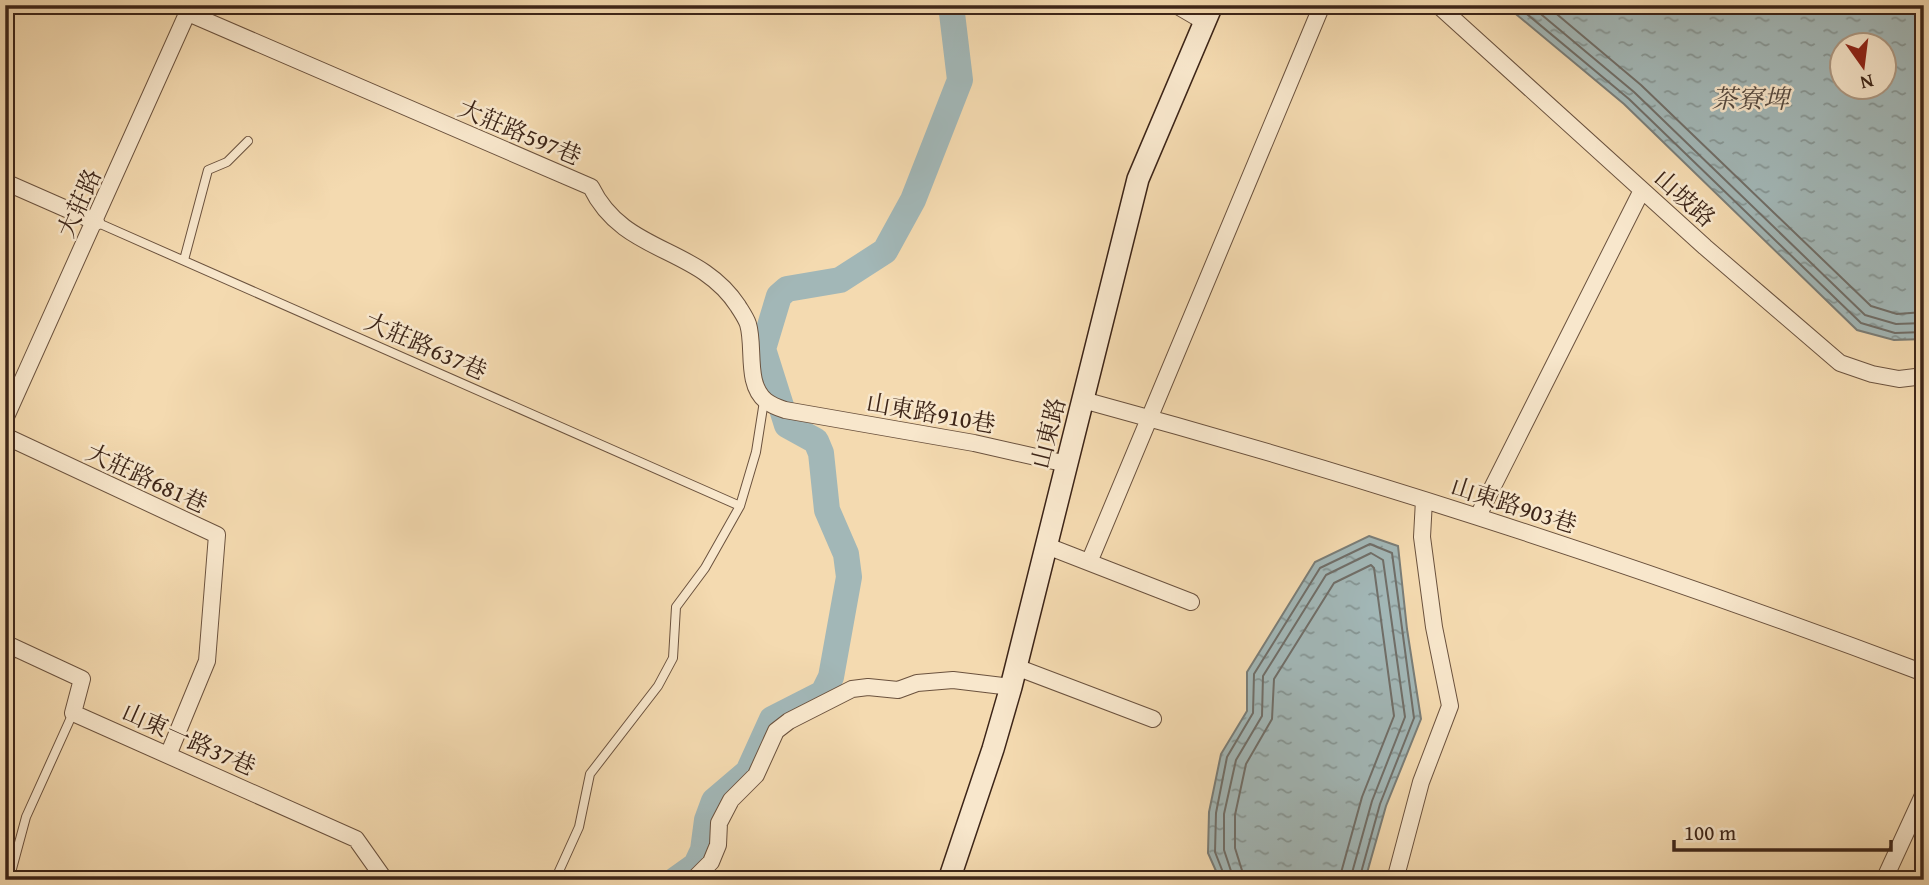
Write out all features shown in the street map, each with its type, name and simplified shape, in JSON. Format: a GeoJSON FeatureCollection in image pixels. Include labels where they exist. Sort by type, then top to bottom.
{"type":"FeatureCollection","features":[{"type":"Feature","properties":{"kind":"street"},"geometry":{"type":"LineString","coordinates":[[1176,5],[1209,14]]}},
{"type":"Feature","properties":{"kind":"street"},"geometry":{"type":"LineString","coordinates":[[1090,560],[1322,5]]}},
{"type":"Feature","properties":{"kind":"street","name":"山坡路"},"geometry":{"type":"LineString","coordinates":[[1438,5],[1642,190],[1840,363],[1872,374],[1899,379],[1924,376]]}},
{"type":"Feature","properties":{"kind":"street","name":"大莊路"},"geometry":{"type":"LineString","coordinates":[[5,419],[190,9]]}},
{"type":"Feature","properties":{"kind":"street","name":"大莊路597巷"},"geometry":{"type":"LineString","coordinates":[[190,9],[591,187],[610,218],[626,232],[675,254],[712,278],[737,304],[748,324],[754,380],[775,406]]}},
{"type":"Feature","properties":{"kind":"street","name":"山東路"},"geometry":{"type":"LineString","coordinates":[[949,880],[993,749],[1013,677],[1138,179],[1209,14]]}},
{"type":"Feature","properties":{"kind":"street"},"geometry":{"type":"LineString","coordinates":[[5,182],[96,222]]}},
{"type":"Feature","properties":{"kind":"street"},"geometry":{"type":"LineString","coordinates":[[1478,516],[1642,190]]}},
{"type":"Feature","properties":{"kind":"street","name":"山東路903巷"},"geometry":{"type":"LineString","coordinates":[[1083,400],[1478,516],[1716,595],[1924,673]]}},
{"type":"Feature","properties":{"kind":"street","name":"山東路910巷"},"geometry":{"type":"LineString","coordinates":[[775,406],[974,443],[1067,464]]}},
{"type":"Feature","properties":{"kind":"street","name":"大莊路681巷"},"geometry":{"type":"LineString","coordinates":[[5,436],[217,535],[207,661],[169,753]]}},
{"type":"Feature","properties":{"kind":"street"},"geometry":{"type":"LineString","coordinates":[[1395,880],[1421,782],[1450,706],[1434,626],[1424,550],[1424,500]]}},
{"type":"Feature","properties":{"kind":"street"},"geometry":{"type":"LineString","coordinates":[[1047,546],[1090,560],[1191,602]]}},
{"type":"Feature","properties":{"kind":"street"},"geometry":{"type":"LineString","coordinates":[[5,659],[11,646],[82,679],[73,713]]}},
{"type":"Feature","properties":{"kind":"street"},"geometry":{"type":"LineString","coordinates":[[693,880],[711,862],[718,845],[719,823],[732,800],[756,775],[776,731],[789,721],[852,689],[868,687],[898,690],[917,683],[1013,677],[1153,719]]}},
{"type":"Feature","properties":{"kind":"street","name":"山東一路37巷"},"geometry":{"type":"LineString","coordinates":[[73,713],[169,753],[356,839],[384,880]]}},
{"type":"Feature","properties":{"kind":"street"},"geometry":{"type":"LineString","coordinates":[[1884,880],[1924,793]]}},
{"type":"Feature","properties":{"kind":"lane"},"geometry":{"type":"LineString","coordinates":[[184,260],[208,170],[228,162],[248,141]]}},
{"type":"Feature","properties":{"kind":"lane","name":"大莊路637巷"},"geometry":{"type":"LineString","coordinates":[[96,222],[740,506]]}},
{"type":"Feature","properties":{"kind":"lane"},"geometry":{"type":"LineString","coordinates":[[555,880],[579,827],[590,774],[658,686],[673,658],[676,607],[705,568],[740,506],[756,452],[775,406]]}},
{"type":"Feature","properties":{"kind":"lane"},"geometry":{"type":"LineString","coordinates":[[9,880],[26,817],[73,713]]}},
{"type":"Feature","properties":{"kind":"water","name":"茶寮埤"},"geometry":{"type":"Polygon","coordinates":[[[1505,5],[1924,5],[1924,339],[1894,340],[1857,330],[1624,104],[1505,5]]]}},
{"type":"Feature","properties":{"kind":"water"},"geometry":{"type":"Polygon","coordinates":[[[1369,536],[1398,546],[1421,719],[1386,806],[1365,880],[1220,880],[1208,853],[1209,812],[1221,754],[1247,711],[1247,672],[1315,562],[1369,536]]]}},
{"type":"Feature","properties":{"kind":"waterway"},"geometry":{"type":"LineString","coordinates":[[675,880],[696,865],[703,850],[707,820],[714,801],[748,772],[772,719],[823,693],[831,677],[849,577],[846,554],[827,510],[821,453],[816,441],[787,425],[763,349],[779,296],[787,289],[840,280],[885,251],[913,200],[960,80],[951,5]]}}]}
